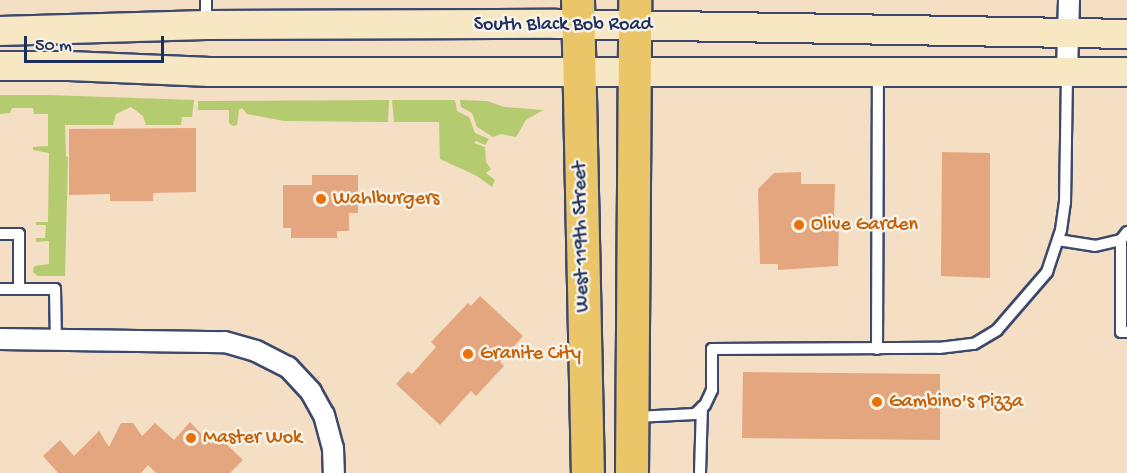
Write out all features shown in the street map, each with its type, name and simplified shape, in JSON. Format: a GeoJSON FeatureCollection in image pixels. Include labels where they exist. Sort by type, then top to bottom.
{"type":"FeatureCollection","features":[{"type":"Feature","properties":{"kind":"main road","name":"South Black Bob Road"},"geometry":{"type":"LineString","coordinates":[[0,31],[206,12],[634,12],[1068,34],[1127,34]]}},
{"type":"Feature","properties":{"kind":"main road","name":"West 119th Street"},"geometry":{"type":"LineString","coordinates":[[578,12],[588,473]]}},
{"type":"Feature","properties":{"kind":"main road"},"geometry":{"type":"LineString","coordinates":[[632,473],[634,12]]}},
{"type":"Feature","properties":{"kind":"main road"},"geometry":{"type":"LineString","coordinates":[[0,66],[69,66],[210,72],[633,70],[1127,72]]}},
{"type":"Feature","properties":{"kind":"street"},"geometry":{"type":"LineString","coordinates":[[1067,72],[1069,0]]}},
{"type":"Feature","properties":{"kind":"street"},"geometry":{"type":"LineString","coordinates":[[0,339],[225,342],[267,357],[288,367],[311,392],[324,415],[333,448],[334,473]]}},
{"type":"Feature","properties":{"kind":"lane"},"geometry":{"type":"LineString","coordinates":[[877,349],[878,71]]}},
{"type":"Feature","properties":{"kind":"lane"},"geometry":{"type":"LineString","coordinates":[[632,417],[695,414],[712,390],[712,349],[877,349],[974,344],[998,330],[1047,272],[1058,240],[1065,203],[1067,72]]}},
{"type":"Feature","properties":{"kind":"lane"},"geometry":{"type":"LineString","coordinates":[[0,234],[19,234],[19,289]]}},
{"type":"Feature","properties":{"kind":"lane"},"geometry":{"type":"LineString","coordinates":[[1058,240],[1095,246],[1124,236],[1122,332],[1127,332]]}},
{"type":"Feature","properties":{"kind":"lane"},"geometry":{"type":"LineString","coordinates":[[0,289],[55,289],[56,340]]}},
{"type":"Feature","properties":{"kind":"lane"},"geometry":{"type":"LineString","coordinates":[[700,473],[702,407]]}},
{"type":"Feature","properties":{"kind":"green space"},"geometry":{"type":"Polygon","coordinates":[[[0,95],[194,100],[192,117],[182,117],[181,125],[146,125],[143,116],[131,107],[116,114],[113,125],[65,125],[66,156],[68,157],[65,276],[38,276],[33,272],[34,266],[49,264],[49,241],[36,242],[36,238],[45,238],[46,225],[36,225],[36,222],[48,222],[49,153],[33,150],[33,147],[48,146],[48,114],[34,114],[33,108],[12,108],[10,113],[0,114],[0,95]]]}},
{"type":"Feature","properties":{"kind":"green space"},"geometry":{"type":"Polygon","coordinates":[[[389,100],[388,122],[284,121],[247,114],[242,108],[239,110],[237,125],[233,126],[229,123],[229,110],[198,110],[198,101],[389,100]]]}},
{"type":"Feature","properties":{"kind":"green space"},"geometry":{"type":"Polygon","coordinates":[[[392,100],[455,100],[457,111],[469,117],[475,133],[489,139],[485,145],[476,141],[474,143],[485,147],[486,162],[491,169],[486,173],[495,180],[492,187],[477,176],[440,159],[439,122],[394,122],[392,100]]]}},
{"type":"Feature","properties":{"kind":"green space"},"geometry":{"type":"Polygon","coordinates":[[[460,100],[487,101],[504,107],[543,110],[526,120],[516,137],[501,134],[493,137],[477,127],[472,113],[461,107],[460,100]]]}},
{"type":"Feature","properties":{"kind":"building"},"geometry":{"type":"Polygon","coordinates":[[[196,128],[196,192],[153,193],[153,201],[110,201],[110,194],[69,195],[69,129],[196,128]]]}},
{"type":"Feature","properties":{"kind":"building"},"geometry":{"type":"Polygon","coordinates":[[[942,152],[990,153],[990,278],[941,276],[942,152]]]}},
{"type":"Feature","properties":{"kind":"building","name":"Olive Garden"},"geometry":{"type":"Polygon","coordinates":[[[801,172],[801,184],[835,184],[834,218],[839,219],[838,266],[778,270],[778,264],[760,264],[758,189],[774,173],[801,172]]]}},
{"type":"Feature","properties":{"kind":"building","name":"Wahlburgers"},"geometry":{"type":"Polygon","coordinates":[[[312,175],[358,175],[358,213],[349,213],[349,231],[337,231],[337,238],[291,238],[291,228],[283,228],[283,185],[312,185],[312,175]]]}},
{"type":"Feature","properties":{"kind":"building","name":"Granite City"},"geometry":{"type":"Polygon","coordinates":[[[480,296],[523,336],[500,362],[504,366],[476,396],[471,391],[440,425],[396,384],[408,371],[412,374],[436,347],[431,342],[468,303],[471,306],[480,296]]]}},
{"type":"Feature","properties":{"kind":"building"},"geometry":{"type":"Polygon","coordinates":[[[743,372],[940,374],[940,440],[742,438],[743,372]]]}},
{"type":"Feature","properties":{"kind":"building"},"geometry":{"type":"Polygon","coordinates":[[[190,422],[211,444],[218,436],[243,460],[230,473],[156,473],[148,465],[141,473],[58,473],[43,456],[60,440],[74,456],[99,431],[109,447],[121,423],[133,423],[142,436],[155,423],[174,440],[190,422]]]}},
{"type":"Feature","properties":{"kind":"place","name":"Wahlburgers"},"geometry":{"type":"Point","coordinates":[321,199]}},
{"type":"Feature","properties":{"kind":"place","name":"Olive Garden"},"geometry":{"type":"Point","coordinates":[799,225]}},
{"type":"Feature","properties":{"kind":"place","name":"Granite City"},"geometry":{"type":"Point","coordinates":[468,354]}},
{"type":"Feature","properties":{"kind":"place","name":"Gambino's Pizza"},"geometry":{"type":"Point","coordinates":[877,402]}},
{"type":"Feature","properties":{"kind":"place","name":"Master Wok"},"geometry":{"type":"Point","coordinates":[191,438]}}]}
